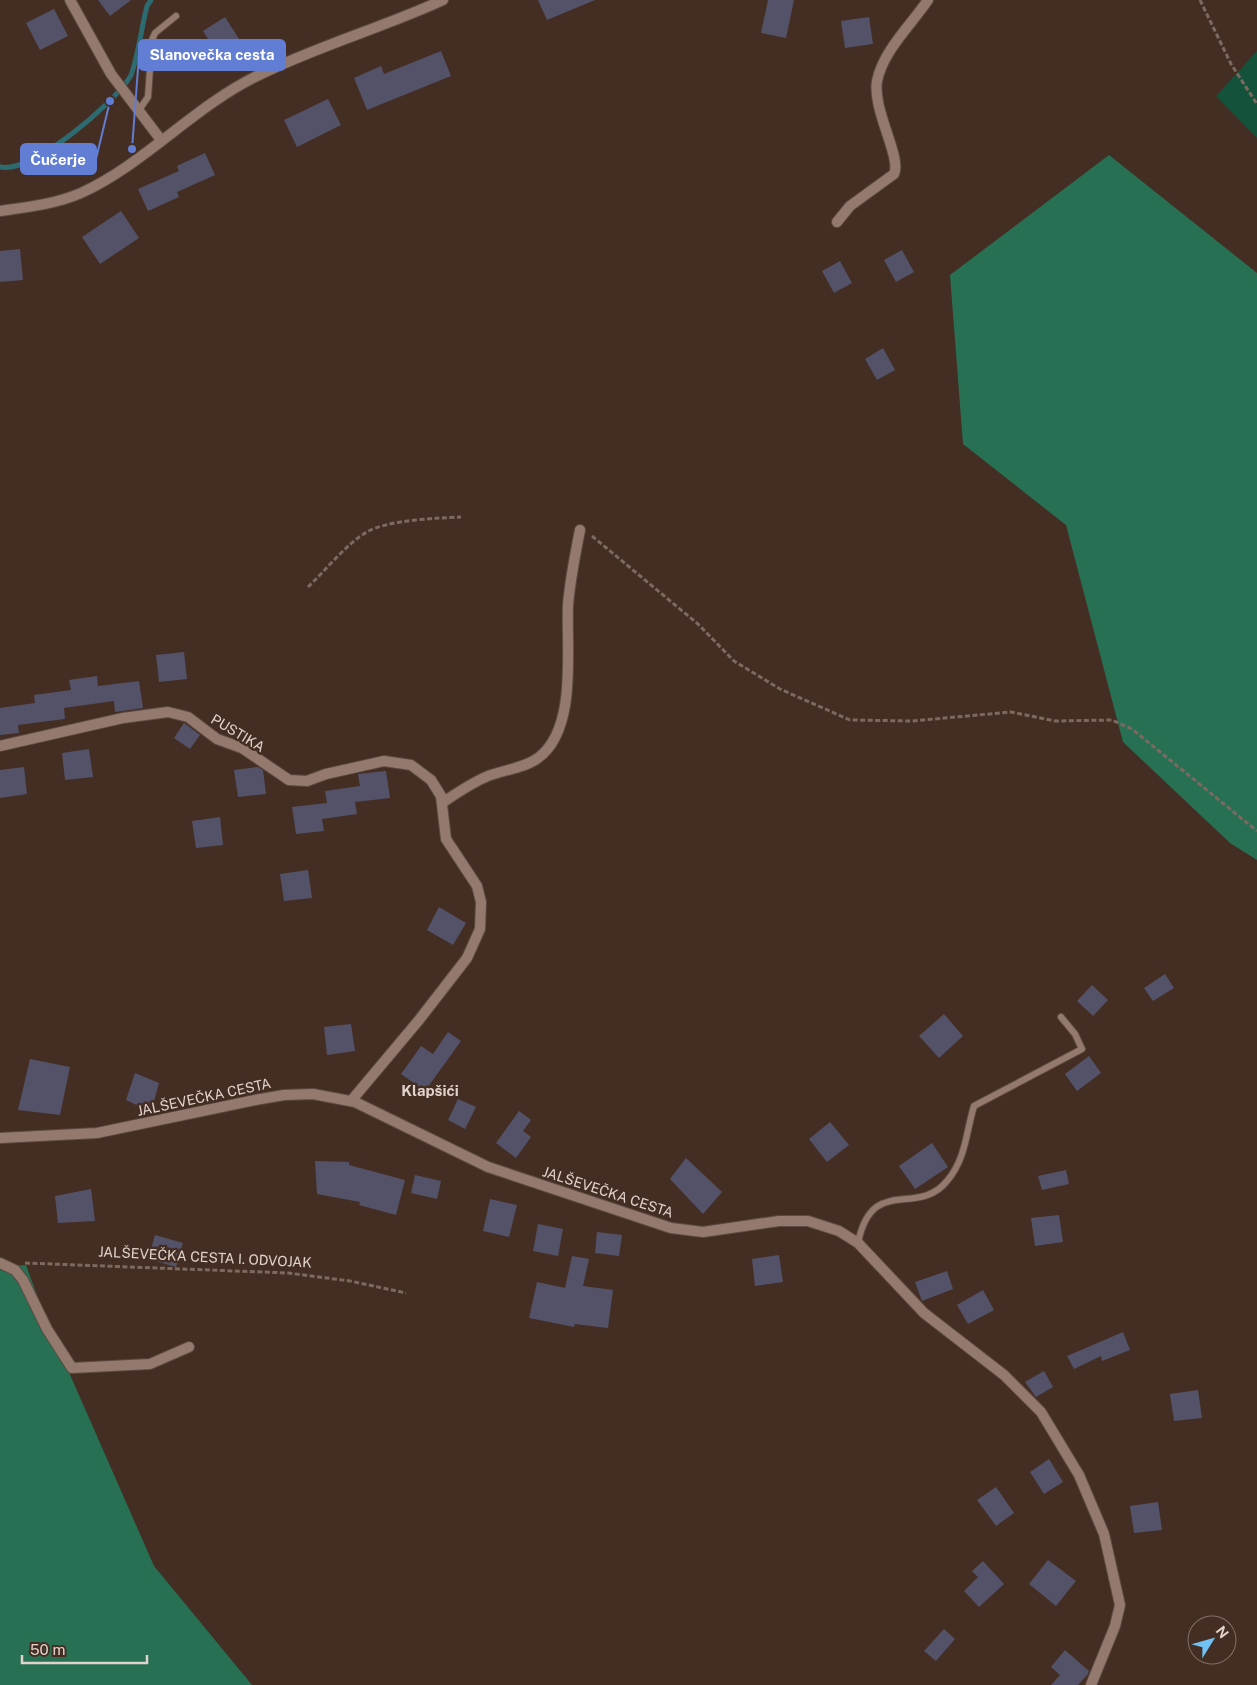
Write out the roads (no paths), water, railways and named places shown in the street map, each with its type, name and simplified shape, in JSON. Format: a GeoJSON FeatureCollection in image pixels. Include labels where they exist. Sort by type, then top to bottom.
{"type":"FeatureCollection","features":[{"type":"Feature","properties":{"kind":"street"},"geometry":{"type":"LineString","coordinates":[[70,0],[116,79],[161,140]]}},
{"type":"Feature","properties":{"kind":"street"},"geometry":{"type":"LineString","coordinates":[[0,211],[49,203],[80,193],[110,176],[223,96],[257,76],[443,0]]}},
{"type":"Feature","properties":{"kind":"street"},"geometry":{"type":"LineString","coordinates":[[837,222],[850,206],[894,174],[896,170],[895,159],[877,103],[878,80],[883,64],[928,0]]}},
{"type":"Feature","properties":{"kind":"street"},"geometry":{"type":"LineString","coordinates":[[442,802],[488,776],[537,759],[552,743],[564,708],[569,658],[568,606],[580,530]]}},
{"type":"Feature","properties":{"kind":"street","name":"PUSTIKA"},"geometry":{"type":"LineString","coordinates":[[0,746],[123,718],[152,713],[179,713],[196,722],[217,739],[242,748],[289,780],[307,781],[326,774],[384,761],[402,762],[421,770],[431,780],[438,789],[442,802],[446,839],[477,886],[481,902],[480,929],[466,958],[419,1020],[351,1101]]}},
{"type":"Feature","properties":{"kind":"street","name":"JALŠEVEČKA CESTA"},"geometry":{"type":"LineString","coordinates":[[0,1138],[97,1133],[284,1095],[313,1094],[351,1101],[488,1167],[671,1228],[703,1232],[779,1221],[808,1222],[839,1231],[858,1243],[924,1313],[1004,1375],[1041,1412],[1079,1475],[1104,1534],[1120,1605],[1115,1626],[1092,1685]]}},
{"type":"Feature","properties":{"kind":"street"},"geometry":{"type":"LineString","coordinates":[[1,1263],[15,1270],[22,1280],[47,1329],[72,1368],[150,1364],[189,1347]]}},
{"type":"Feature","properties":{"kind":"lane"},"geometry":{"type":"LineString","coordinates":[[138,110],[148,97],[152,40],[155,33],[176,16]]}},
{"type":"Feature","properties":{"kind":"lane"},"geometry":{"type":"LineString","coordinates":[[858,1243],[861,1228],[871,1210],[894,1198],[908,1201],[932,1192],[946,1183],[961,1160],[974,1106],[1082,1049],[1075,1034],[1061,1017]]}},
{"type":"Feature","properties":{"kind":"waterway"},"geometry":{"type":"LineString","coordinates":[[0,167],[14,166],[31,160],[51,149],[90,119],[121,89],[132,72],[147,6],[151,0]]}},
{"type":"Feature","properties":{"kind":"place","name":"Čučerje"},"geometry":{"type":"Point","coordinates":[110,101]}},
{"type":"Feature","properties":{"kind":"place","name":"Slanovečka cesta"},"geometry":{"type":"Point","coordinates":[132,149]}},
{"type":"Feature","properties":{"kind":"district","name":"Klapšići"},"geometry":{"type":"Point","coordinates":[430,1090]}}]}
